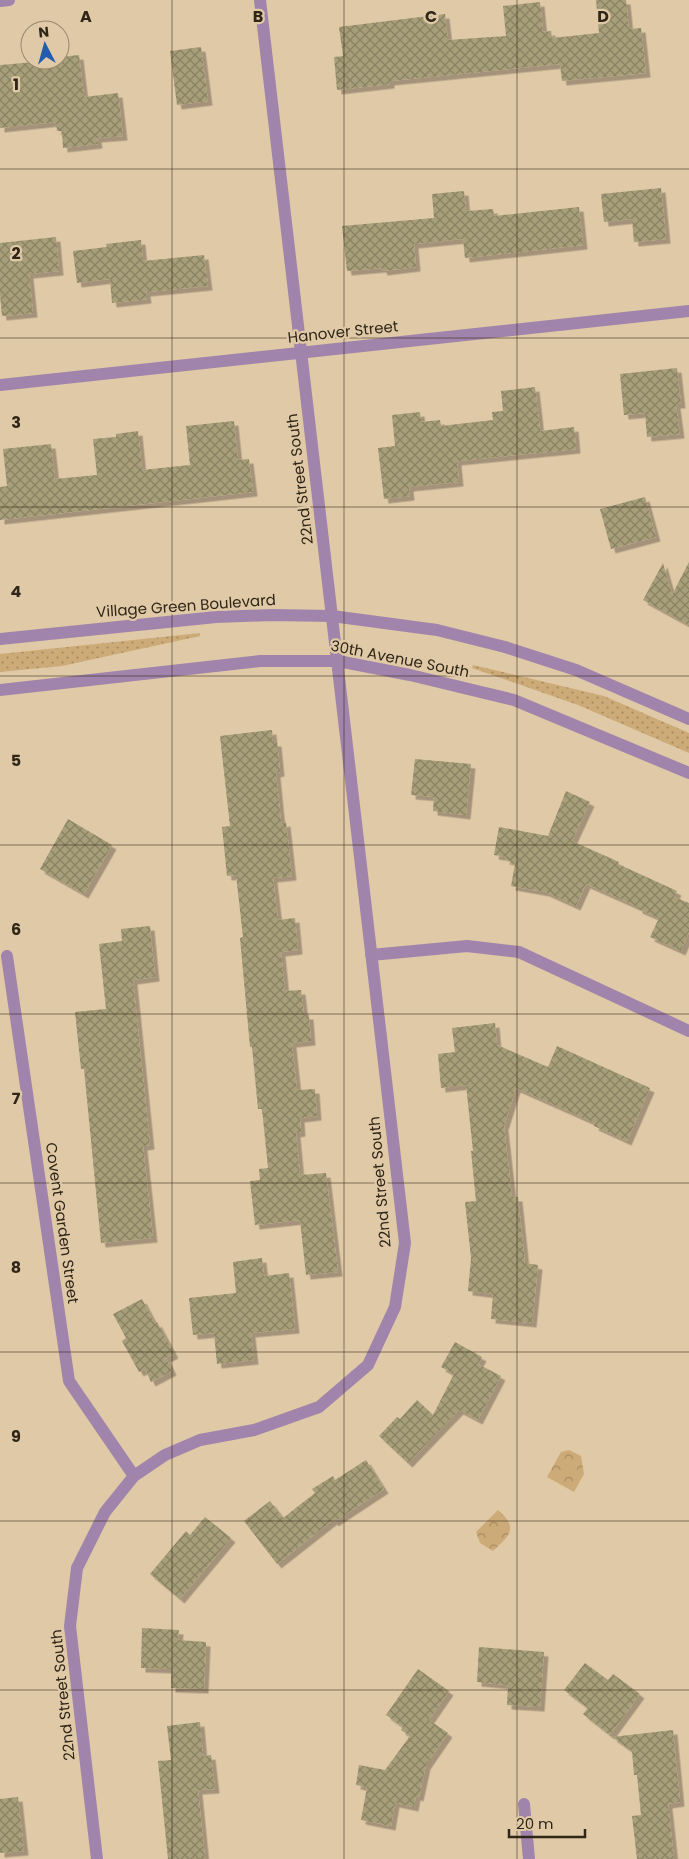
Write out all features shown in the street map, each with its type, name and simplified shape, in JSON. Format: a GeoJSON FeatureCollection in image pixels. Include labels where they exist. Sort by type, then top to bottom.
{"type":"FeatureCollection","features":[{"type":"Feature","properties":{"kind":"street"},"geometry":{"type":"LineString","coordinates":[[0,1],[9,0]]}},
{"type":"Feature","properties":{"kind":"street","name":"22nd Street South"},"geometry":{"type":"LineString","coordinates":[[97,1859],[70,1626],[77,1568],[105,1512],[134,1476],[165,1455],[200,1440],[254,1430],[319,1407],[368,1365],[395,1307],[405,1243],[260,0]]}},
{"type":"Feature","properties":{"kind":"street","name":"Hanover Street"},"geometry":{"type":"LineString","coordinates":[[0,386],[689,311]]}},
{"type":"Feature","properties":{"kind":"street","name":"Village Green Boulevard"},"geometry":{"type":"LineString","coordinates":[[0,639],[216,617],[272,615],[332,616],[436,630],[505,647],[576,670],[689,719]]}},
{"type":"Feature","properties":{"kind":"street","name":"30th Avenue South"},"geometry":{"type":"LineString","coordinates":[[0,690],[260,661],[338,661],[410,675],[514,700],[689,773]]}},
{"type":"Feature","properties":{"kind":"street"},"geometry":{"type":"LineString","coordinates":[[371,955],[467,946],[519,952],[689,1031]]}},
{"type":"Feature","properties":{"kind":"street","name":"Covent Garden Street"},"geometry":{"type":"LineString","coordinates":[[7,956],[69,1381],[134,1476]]}},
{"type":"Feature","properties":{"kind":"street"},"geometry":{"type":"LineString","coordinates":[[524,1804],[529,1859]]}},
{"type":"Feature","properties":{"kind":"green space"},"geometry":{"type":"Polygon","coordinates":[[[200,633],[200,636],[62,666],[0,672],[0,654],[200,633]]]}},
{"type":"Feature","properties":{"kind":"green space"},"geometry":{"type":"Polygon","coordinates":[[[473,665],[604,696],[689,733],[689,753],[578,705],[472,668],[473,665]]]}},
{"type":"Feature","properties":{"kind":"green space"},"geometry":{"type":"Polygon","coordinates":[[[569,1450],[581,1456],[584,1474],[574,1492],[547,1477],[561,1452],[569,1450]]]}},
{"type":"Feature","properties":{"kind":"green space"},"geometry":{"type":"Polygon","coordinates":[[[498,1510],[505,1516],[510,1531],[508,1536],[493,1551],[480,1543],[476,1532],[498,1510]]]}},
{"type":"Feature","properties":{"kind":"building"},"geometry":{"type":"Polygon","coordinates":[[[596,0],[626,0],[629,29],[641,28],[646,73],[562,81],[560,64],[390,81],[390,84],[337,90],[334,57],[343,56],[339,27],[445,14],[448,40],[506,36],[503,6],[540,2],[543,32],[551,31],[552,38],[599,33],[596,0]]]}},
{"type":"Feature","properties":{"kind":"building"},"geometry":{"type":"Polygon","coordinates":[[[201,47],[208,101],[177,105],[170,51],[201,47]]]}},
{"type":"Feature","properties":{"kind":"building"},"geometry":{"type":"Polygon","coordinates":[[[79,55],[84,97],[118,93],[123,136],[97,138],[98,144],[63,148],[62,131],[57,131],[56,122],[0,128],[0,65],[20,63],[20,70],[70,70],[70,56],[79,55]]]}},
{"type":"Feature","properties":{"kind":"building"},"geometry":{"type":"Polygon","coordinates":[[[661,188],[666,239],[634,242],[632,219],[604,222],[601,194],[661,188]]]}},
{"type":"Feature","properties":{"kind":"building"},"geometry":{"type":"Polygon","coordinates":[[[464,191],[466,211],[493,209],[494,216],[579,207],[583,245],[465,258],[463,239],[414,244],[416,267],[383,271],[382,268],[347,271],[342,226],[434,218],[432,194],[464,191]]]}},
{"type":"Feature","properties":{"kind":"building"},"geometry":{"type":"Polygon","coordinates":[[[56,237],[59,271],[29,274],[33,313],[2,316],[0,243],[56,237]]]}},
{"type":"Feature","properties":{"kind":"building"},"geometry":{"type":"Polygon","coordinates":[[[141,240],[143,261],[204,255],[208,286],[146,292],[147,299],[112,303],[110,279],[77,283],[73,251],[107,247],[106,244],[141,240]]]}},
{"type":"Feature","properties":{"kind":"building"},"geometry":{"type":"Polygon","coordinates":[[[677,368],[681,404],[676,404],[680,434],[647,437],[645,413],[624,415],[620,374],[677,368]]]}},
{"type":"Feature","properties":{"kind":"building"},"geometry":{"type":"Polygon","coordinates":[[[535,387],[540,431],[574,427],[576,449],[457,461],[459,482],[409,487],[410,496],[384,499],[378,448],[395,446],[392,415],[420,412],[421,422],[440,420],[441,426],[493,420],[492,412],[503,411],[501,391],[535,387]]]}},
{"type":"Feature","properties":{"kind":"building"},"geometry":{"type":"Polygon","coordinates":[[[234,421],[238,460],[249,459],[253,492],[0,520],[0,487],[7,486],[3,449],[51,444],[55,479],[97,475],[93,439],[116,437],[116,434],[138,431],[142,470],[190,465],[186,426],[234,421]]]}},
{"type":"Feature","properties":{"kind":"building"},"geometry":{"type":"Polygon","coordinates":[[[645,497],[656,537],[611,549],[600,509],[645,497]]]}},
{"type":"Feature","properties":{"kind":"building"},"geometry":{"type":"Polygon","coordinates":[[[689,562],[689,625],[643,600],[663,563],[672,595],[689,562]]]}},
{"type":"Feature","properties":{"kind":"building"},"geometry":{"type":"Polygon","coordinates":[[[272,730],[273,742],[277,742],[280,772],[276,773],[281,823],[286,822],[292,876],[273,878],[278,920],[295,918],[298,950],[281,952],[285,991],[301,990],[304,1015],[309,1015],[311,1041],[292,1043],[297,1090],[315,1089],[317,1116],[300,1118],[301,1132],[296,1133],[300,1175],[326,1173],[338,1272],[306,1275],[300,1220],[255,1225],[250,1181],[260,1180],[259,1169],[268,1168],[262,1109],[258,1109],[252,1047],[250,1047],[240,938],[243,937],[236,875],[227,876],[222,827],[230,826],[220,736],[272,730]]]}},
{"type":"Feature","properties":{"kind":"building"},"geometry":{"type":"Polygon","coordinates":[[[415,759],[471,764],[466,815],[433,811],[434,797],[411,795],[415,759]]]}},
{"type":"Feature","properties":{"kind":"building"},"geometry":{"type":"Polygon","coordinates":[[[566,791],[590,802],[572,841],[677,891],[674,897],[689,903],[689,932],[681,951],[650,937],[659,918],[586,884],[576,906],[545,892],[511,886],[515,864],[505,860],[506,857],[494,855],[499,827],[548,836],[566,791]]]}},
{"type":"Feature","properties":{"kind":"building"},"geometry":{"type":"Polygon","coordinates":[[[68,819],[112,845],[84,894],[40,869],[68,819]]]}},
{"type":"Feature","properties":{"kind":"building"},"geometry":{"type":"Polygon","coordinates":[[[150,926],[155,977],[133,980],[150,1145],[143,1146],[153,1238],[101,1243],[84,1069],[81,1069],[75,1012],[106,1009],[99,944],[122,941],[121,929],[150,926]]]}},
{"type":"Feature","properties":{"kind":"building"},"geometry":{"type":"Polygon","coordinates":[[[495,1023],[497,1045],[548,1067],[557,1046],[650,1088],[627,1141],[594,1126],[595,1123],[516,1088],[504,1126],[512,1197],[518,1197],[525,1263],[538,1265],[532,1323],[491,1319],[493,1294],[468,1291],[471,1258],[465,1202],[476,1201],[466,1085],[441,1088],[438,1054],[455,1052],[452,1028],[495,1023]]]}},
{"type":"Feature","properties":{"kind":"building"},"geometry":{"type":"Polygon","coordinates":[[[262,1258],[264,1276],[289,1273],[295,1329],[251,1333],[254,1360],[217,1364],[214,1333],[193,1335],[189,1298],[236,1293],[233,1262],[262,1258]]]}},
{"type":"Feature","properties":{"kind":"building"},"geometry":{"type":"Polygon","coordinates":[[[142,1299],[174,1354],[166,1358],[172,1371],[151,1382],[145,1369],[139,1372],[122,1341],[126,1338],[113,1314],[142,1299]]]}},
{"type":"Feature","properties":{"kind":"building"},"geometry":{"type":"Polygon","coordinates":[[[455,1342],[482,1357],[478,1364],[501,1376],[478,1420],[459,1410],[408,1463],[379,1436],[397,1417],[400,1419],[417,1400],[433,1415],[454,1374],[441,1367],[455,1342]]]}},
{"type":"Feature","properties":{"kind":"building"},"geometry":{"type":"Polygon","coordinates":[[[366,1460],[384,1489],[334,1522],[333,1520],[277,1564],[244,1521],[270,1501],[283,1518],[315,1493],[312,1489],[333,1476],[335,1480],[366,1460]]]}},
{"type":"Feature","properties":{"kind":"building"},"geometry":{"type":"Polygon","coordinates":[[[205,1517],[231,1538],[180,1599],[150,1574],[186,1531],[190,1535],[205,1517]]]}},
{"type":"Feature","properties":{"kind":"building"},"geometry":{"type":"Polygon","coordinates":[[[142,1628],[179,1630],[178,1640],[206,1642],[204,1689],[171,1688],[171,1669],[141,1668],[142,1628]]]}},
{"type":"Feature","properties":{"kind":"building"},"geometry":{"type":"Polygon","coordinates":[[[479,1647],[544,1652],[540,1707],[507,1705],[508,1685],[477,1682],[479,1647]]]}},
{"type":"Feature","properties":{"kind":"building"},"geometry":{"type":"Polygon","coordinates":[[[585,1663],[608,1680],[613,1674],[640,1694],[610,1735],[583,1714],[588,1708],[564,1690],[585,1663]]]}},
{"type":"Feature","properties":{"kind":"building"},"geometry":{"type":"Polygon","coordinates":[[[418,1669],[449,1691],[429,1720],[448,1733],[426,1765],[419,1797],[416,1796],[414,1807],[395,1803],[391,1826],[361,1820],[367,1787],[356,1785],[359,1765],[385,1770],[410,1736],[401,1730],[403,1727],[386,1715],[418,1669]]]}},
{"type":"Feature","properties":{"kind":"building"},"geometry":{"type":"Polygon","coordinates":[[[200,1722],[203,1756],[211,1755],[215,1789],[198,1790],[205,1859],[168,1859],[158,1761],[171,1760],[167,1726],[200,1722]]]}},
{"type":"Feature","properties":{"kind":"building"},"geometry":{"type":"Polygon","coordinates":[[[673,1730],[680,1802],[668,1804],[674,1859],[637,1859],[632,1816],[641,1815],[637,1775],[634,1775],[632,1751],[612,1737],[673,1730]]]}},
{"type":"Feature","properties":{"kind":"building"},"geometry":{"type":"Polygon","coordinates":[[[18,1797],[24,1851],[0,1853],[0,1799],[18,1797]]]}}]}
